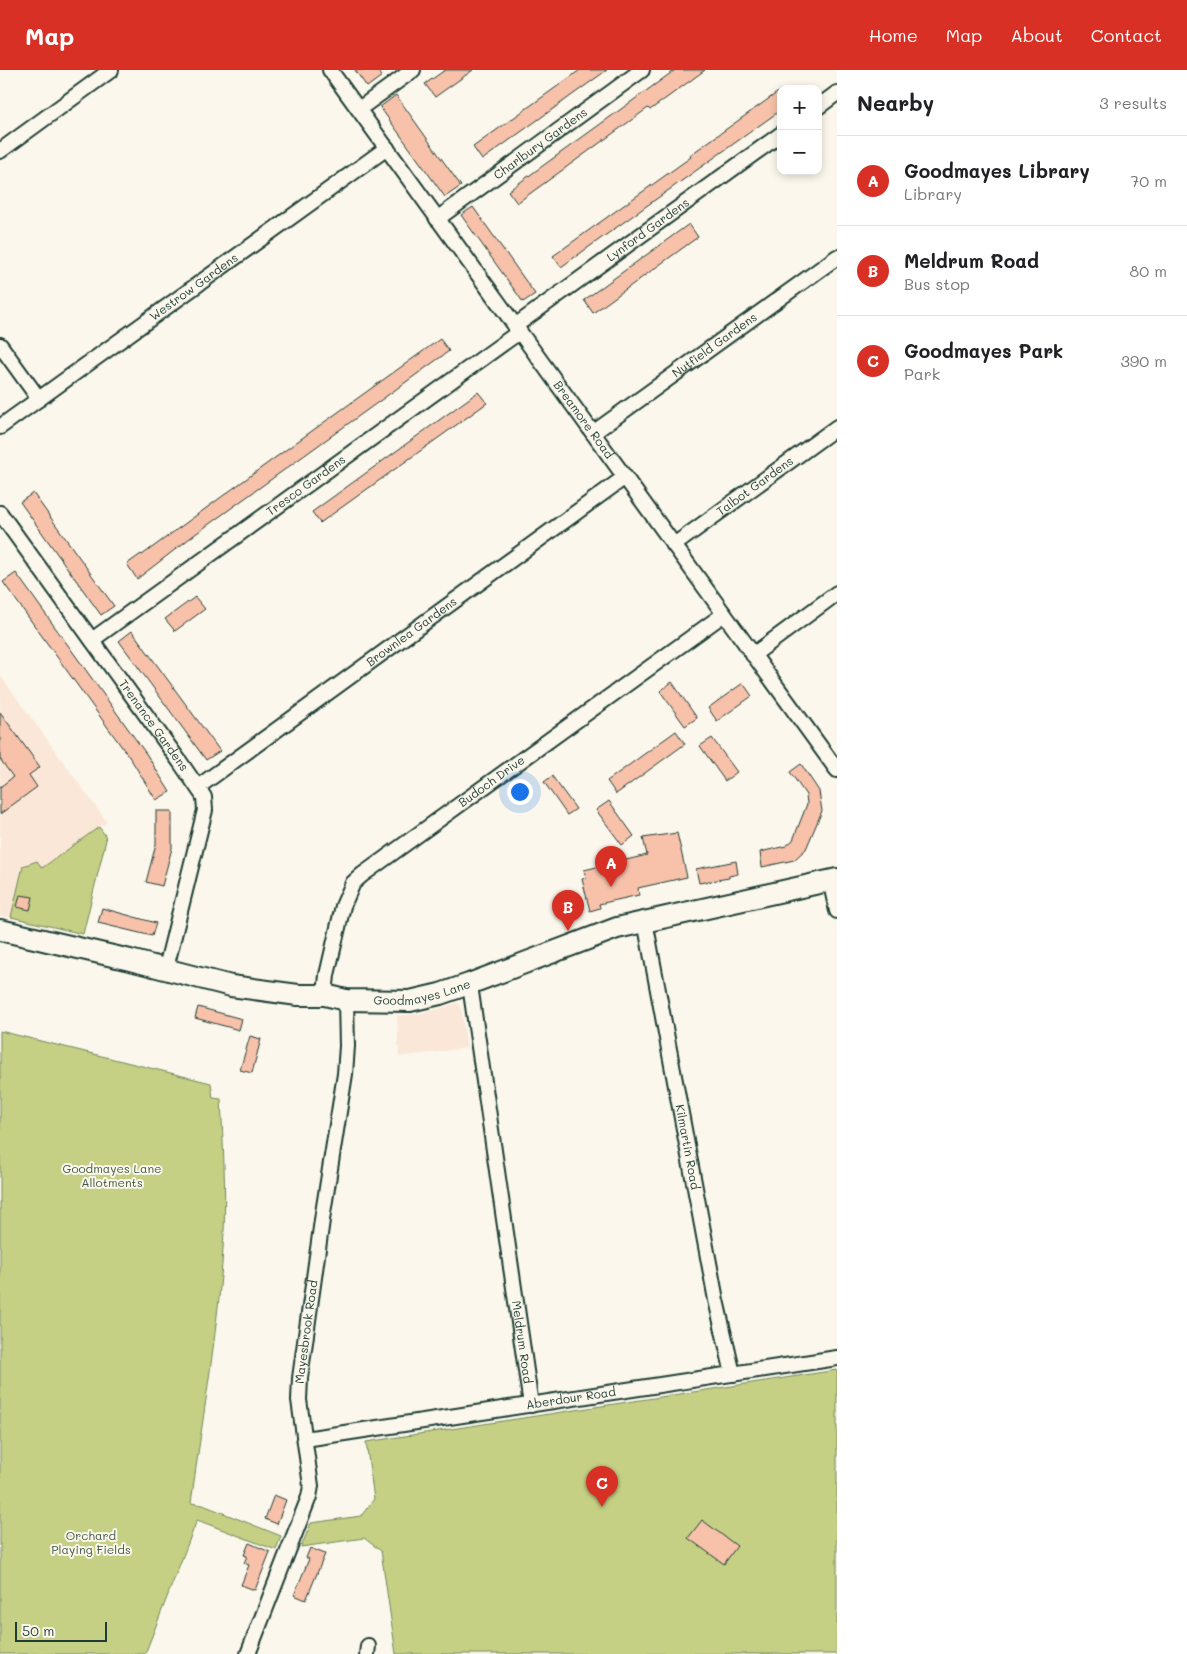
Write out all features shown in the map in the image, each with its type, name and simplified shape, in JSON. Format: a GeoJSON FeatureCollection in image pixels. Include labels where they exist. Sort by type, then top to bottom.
{"type":"FeatureCollection","features":[{"type":"Feature","properties":{"kind":"main road","name":"Goodmayes Lane"},"geometry":{"type":"LineString","coordinates":[[0,930],[166,968],[231,986],[298,995],[324,995],[346,1000],[410,1001],[440,994],[469,984],[617,928],[834,879]]}},
{"type":"Feature","properties":{"kind":"street"},"geometry":{"type":"LineString","coordinates":[[0,151],[112,70]]}},
{"type":"Feature","properties":{"kind":"street","name":"Breamore Road"},"geometry":{"type":"LineString","coordinates":[[330,70],[753,655],[835,764]]}},
{"type":"Feature","properties":{"kind":"street"},"geometry":{"type":"LineString","coordinates":[[359,109],[413,70]]}},
{"type":"Feature","properties":{"kind":"street","name":"Charlbury Gardens"},"geometry":{"type":"LineString","coordinates":[[437,218],[642,70]]}},
{"type":"Feature","properties":{"kind":"street"},"geometry":{"type":"LineString","coordinates":[[822,104],[837,94]]}},
{"type":"Feature","properties":{"kind":"street","name":"Lynford Gardens"},"geometry":{"type":"LineString","coordinates":[[517,329],[777,137]]}},
{"type":"Feature","properties":{"kind":"street","name":"Westrow Gardens"},"geometry":{"type":"LineString","coordinates":[[0,427],[387,148]]}},
{"type":"Feature","properties":{"kind":"street","name":"Nutfield Gardens"},"geometry":{"type":"LineString","coordinates":[[593,434],[837,257]]}},
{"type":"Feature","properties":{"kind":"street","name":"Tresco Gardens"},"geometry":{"type":"LineString","coordinates":[[92,640],[517,329]]}},
{"type":"Feature","properties":{"kind":"street"},"geometry":{"type":"LineString","coordinates":[[0,345],[39,398]]}},
{"type":"Feature","properties":{"kind":"street","name":"Talbot Gardens"},"geometry":{"type":"LineString","coordinates":[[674,545],[837,427]]}},
{"type":"Feature","properties":{"kind":"street","name":"Brownlea Gardens"},"geometry":{"type":"LineString","coordinates":[[198,788],[625,477]]}},
{"type":"Feature","properties":{"kind":"street","name":"Trenance Gardens"},"geometry":{"type":"LineString","coordinates":[[0,513],[204,797],[205,810],[166,968]]}},
{"type":"Feature","properties":{"kind":"street"},"geometry":{"type":"LineString","coordinates":[[753,655],[837,593]]}},
{"type":"Feature","properties":{"kind":"street","name":"Budoch Drive"},"geometry":{"type":"LineString","coordinates":[[324,995],[326,975],[342,906],[353,883],[724,614]]}},
{"type":"Feature","properties":{"kind":"street"},"geometry":{"type":"LineString","coordinates":[[834,879],[837,910]]}},
{"type":"Feature","properties":{"kind":"street","name":"Kilmartin Road"},"geometry":{"type":"LineString","coordinates":[[645,921],[716,1300],[733,1374]]}},
{"type":"Feature","properties":{"kind":"street","name":"Meldrum Road"},"geometry":{"type":"LineString","coordinates":[[469,984],[531,1405]]}},
{"type":"Feature","properties":{"kind":"street","name":"Mayesbrook Road"},"geometry":{"type":"LineString","coordinates":[[248,1654],[309,1497],[311,1486],[299,1400],[300,1378],[345,1074],[347,1046],[346,1000]]}},
{"type":"Feature","properties":{"kind":"street","name":"Aberdour Road"},"geometry":{"type":"LineString","coordinates":[[305,1439],[837,1358]]}},
{"type":"Feature","properties":{"kind":"shaded area"},"geometry":{"type":"Polygon","coordinates":[[[0,675],[107,822],[42,868],[23,866],[11,917],[0,916],[0,675]]]}},
{"type":"Feature","properties":{"kind":"shaded area"},"geometry":{"type":"Polygon","coordinates":[[[458,1003],[461,1007],[467,1048],[399,1057],[397,1016],[423,1013],[458,1003]]]}},
{"type":"Feature","properties":{"kind":"green space"},"geometry":{"type":"Polygon","coordinates":[[[99,827],[106,840],[83,934],[11,917],[23,866],[37,861],[42,868],[99,827]]]}},
{"type":"Feature","properties":{"kind":"green space","name":"Goodmayes Lane Allotments"},"geometry":{"type":"Polygon","coordinates":[[[0,1031],[211,1083],[213,1098],[221,1099],[225,1198],[222,1266],[215,1333],[191,1503],[203,1505],[281,1536],[276,1550],[197,1520],[145,1654],[0,1654],[0,1031]]]}},
{"type":"Feature","properties":{"kind":"green space"},"geometry":{"type":"Polygon","coordinates":[[[837,1370],[837,1654],[396,1654],[381,1551],[364,1538],[301,1547],[311,1523],[361,1516],[374,1499],[366,1442],[837,1370]]]}},
{"type":"Feature","properties":{"kind":"building"},"geometry":{"type":"Polygon","coordinates":[[[355,70],[377,70],[382,76],[367,87],[355,70]]]}},
{"type":"Feature","properties":{"kind":"building"},"geometry":{"type":"Polygon","coordinates":[[[445,70],[473,70],[435,97],[425,84],[445,70]]]}},
{"type":"Feature","properties":{"kind":"building"},"geometry":{"type":"Polygon","coordinates":[[[580,70],[607,70],[482,160],[473,147],[580,70]]]}},
{"type":"Feature","properties":{"kind":"building"},"geometry":{"type":"Polygon","coordinates":[[[675,70],[705,70],[650,110],[648,108],[517,203],[508,191],[675,70]]]}},
{"type":"Feature","properties":{"kind":"building"},"geometry":{"type":"Polygon","coordinates":[[[777,93],[777,113],[561,267],[553,256],[691,157],[690,155],[777,93]]]}},
{"type":"Feature","properties":{"kind":"building"},"geometry":{"type":"Polygon","coordinates":[[[396,95],[461,186],[445,197],[380,107],[396,95]]]}},
{"type":"Feature","properties":{"kind":"building"},"geometry":{"type":"Polygon","coordinates":[[[473,207],[535,294],[523,302],[461,215],[473,207]]]}},
{"type":"Feature","properties":{"kind":"building"},"geometry":{"type":"Polygon","coordinates":[[[689,224],[698,237],[593,313],[584,300],[689,224]]]}},
{"type":"Feature","properties":{"kind":"building"},"geometry":{"type":"Polygon","coordinates":[[[440,339],[449,351],[194,535],[137,579],[127,564],[440,339]]]}},
{"type":"Feature","properties":{"kind":"building"},"geometry":{"type":"Polygon","coordinates":[[[478,392],[487,403],[320,523],[312,512],[478,392]]]}},
{"type":"Feature","properties":{"kind":"building"},"geometry":{"type":"Polygon","coordinates":[[[33,493],[114,606],[101,615],[20,502],[33,493]]]}},
{"type":"Feature","properties":{"kind":"building"},"geometry":{"type":"Polygon","coordinates":[[[16,573],[147,755],[170,792],[156,800],[132,761],[3,582],[16,573]]]}},
{"type":"Feature","properties":{"kind":"building"},"geometry":{"type":"Polygon","coordinates":[[[195,597],[205,609],[175,631],[165,619],[195,597]]]}},
{"type":"Feature","properties":{"kind":"building"},"geometry":{"type":"Polygon","coordinates":[[[132,631],[220,751],[206,760],[119,641],[132,631]]]}},
{"type":"Feature","properties":{"kind":"building"},"geometry":{"type":"Polygon","coordinates":[[[672,682],[697,718],[685,726],[660,691],[672,682]]]}},
{"type":"Feature","properties":{"kind":"building"},"geometry":{"type":"Polygon","coordinates":[[[743,683],[752,696],[717,721],[708,708],[743,683]]]}},
{"type":"Feature","properties":{"kind":"building"},"geometry":{"type":"Polygon","coordinates":[[[0,712],[40,767],[29,775],[37,787],[0,814],[0,787],[13,777],[0,759],[0,712]]]}},
{"type":"Feature","properties":{"kind":"building"},"geometry":{"type":"Polygon","coordinates":[[[676,731],[685,744],[616,794],[607,781],[676,731]]]}},
{"type":"Feature","properties":{"kind":"building"},"geometry":{"type":"Polygon","coordinates":[[[712,738],[737,772],[725,781],[700,746],[712,738]]]}},
{"type":"Feature","properties":{"kind":"building"},"geometry":{"type":"Polygon","coordinates":[[[801,764],[819,791],[822,811],[806,849],[794,860],[762,867],[760,852],[786,846],[793,840],[807,804],[806,795],[790,772],[801,764]]]}},
{"type":"Feature","properties":{"kind":"building"},"geometry":{"type":"Polygon","coordinates":[[[552,776],[576,809],[567,815],[544,782],[552,776]]]}},
{"type":"Feature","properties":{"kind":"building"},"geometry":{"type":"Polygon","coordinates":[[[609,801],[634,836],[622,845],[596,810],[609,801]]]}},
{"type":"Feature","properties":{"kind":"building"},"geometry":{"type":"Polygon","coordinates":[[[156,811],[172,811],[172,848],[162,886],[146,882],[156,844],[156,811]]]}},
{"type":"Feature","properties":{"kind":"building"},"geometry":{"type":"Polygon","coordinates":[[[677,833],[687,877],[638,888],[639,895],[599,904],[600,908],[590,911],[582,879],[586,878],[584,870],[647,855],[643,838],[677,833]]]}},
{"type":"Feature","properties":{"kind":"building"},"geometry":{"type":"Polygon","coordinates":[[[736,861],[738,874],[729,876],[729,878],[699,883],[696,869],[736,861]]]}},
{"type":"Feature","properties":{"kind":"building"},"geometry":{"type":"Polygon","coordinates":[[[20,895],[33,897],[30,910],[17,907],[20,895]]]}},
{"type":"Feature","properties":{"kind":"building"},"geometry":{"type":"Polygon","coordinates":[[[102,908],[156,923],[152,936],[98,923],[102,908]]]}},
{"type":"Feature","properties":{"kind":"building"},"geometry":{"type":"Polygon","coordinates":[[[198,1007],[242,1019],[239,1030],[195,1018],[198,1007]]]}},
{"type":"Feature","properties":{"kind":"building"},"geometry":{"type":"Polygon","coordinates":[[[250,1036],[261,1039],[252,1073],[240,1070],[250,1036]]]}},
{"type":"Feature","properties":{"kind":"building"},"geometry":{"type":"Polygon","coordinates":[[[274,1495],[286,1500],[277,1524],[265,1519],[274,1495]]]}},
{"type":"Feature","properties":{"kind":"building"},"geometry":{"type":"Polygon","coordinates":[[[702,1520],[737,1546],[724,1564],[688,1538],[702,1520]]]}},
{"type":"Feature","properties":{"kind":"building"},"geometry":{"type":"Polygon","coordinates":[[[249,1543],[270,1552],[255,1590],[241,1585],[249,1565],[244,1563],[247,1556],[244,1555],[249,1543]]]}},
{"type":"Feature","properties":{"kind":"building"},"geometry":{"type":"Polygon","coordinates":[[[310,1548],[325,1554],[306,1600],[294,1595],[309,1559],[306,1558],[310,1548]]]}},
{"type":"Feature","properties":{"kind":"place","name":"Goodmayes Library"},"geometry":{"type":"Point","coordinates":[611,887]}},
{"type":"Feature","properties":{"kind":"place","name":"Meldrum Road"},"geometry":{"type":"Point","coordinates":[568,931]}},
{"type":"Feature","properties":{"kind":"place","name":"Goodmayes Park"},"geometry":{"type":"Point","coordinates":[602,1507]}},
{"type":"Feature","properties":{"kind":"park label","name":"Orchard Playing Fields"},"geometry":{"type":"Point","coordinates":[91,1543]}}]}
